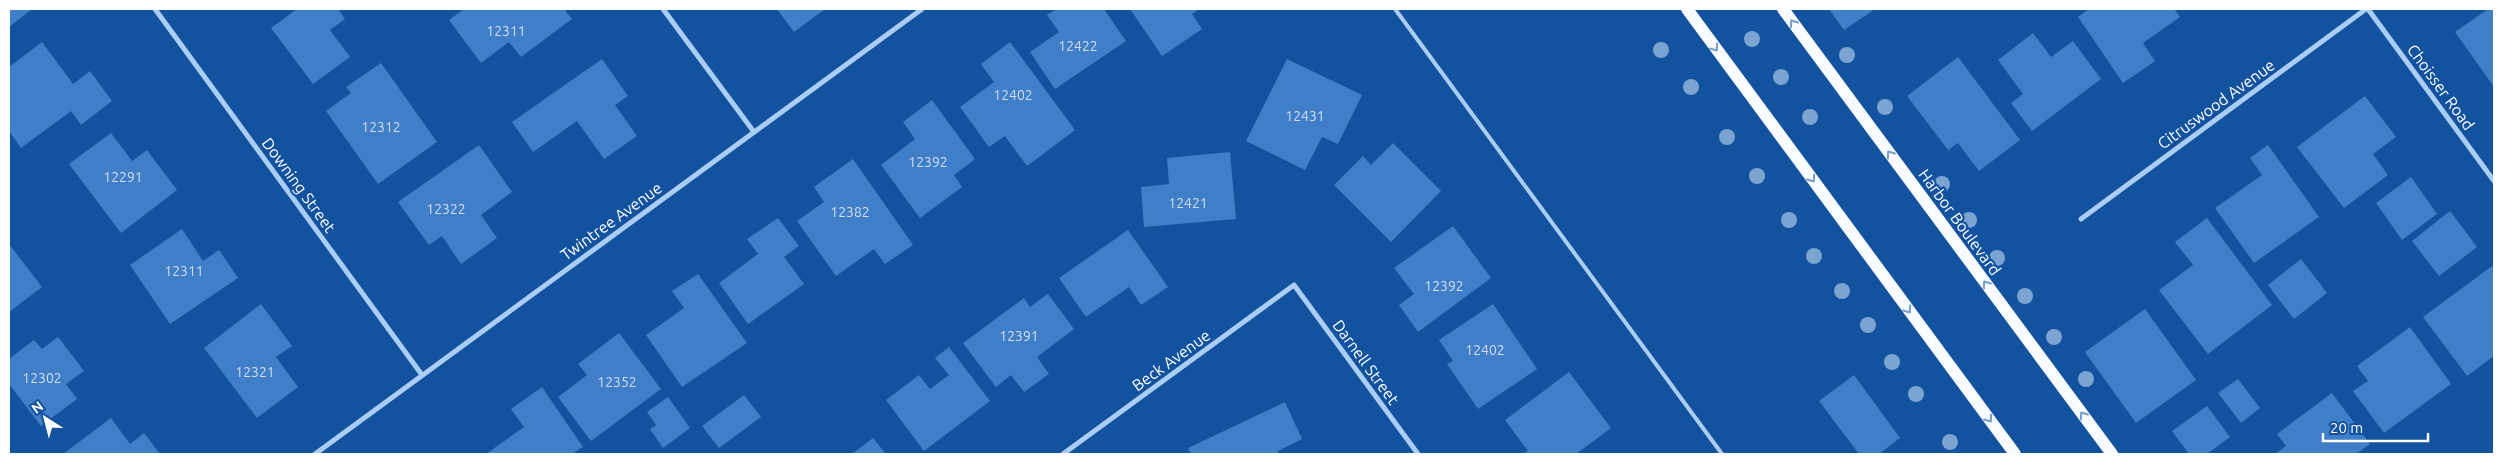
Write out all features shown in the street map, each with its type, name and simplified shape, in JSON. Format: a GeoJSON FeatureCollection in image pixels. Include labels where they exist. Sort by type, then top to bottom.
{"type":"FeatureCollection","features":[{"type":"Feature","properties":{"kind":"main road"},"geometry":{"type":"LineString","coordinates":[[1686,9],[2015,454]]}},
{"type":"Feature","properties":{"kind":"main road","name":"Harbor Boulevard"},"geometry":{"type":"LineString","coordinates":[[1783,9],[2112,454]]}},
{"type":"Feature","properties":{"kind":"street","name":"Downing Street"},"geometry":{"type":"LineString","coordinates":[[156,9],[422,375]]}},
{"type":"Feature","properties":{"kind":"street"},"geometry":{"type":"LineString","coordinates":[[663,9],[754,132]]}},
{"type":"Feature","properties":{"kind":"street","name":"Twintree Avenue"},"geometry":{"type":"LineString","coordinates":[[315,454],[922,9]]}},
{"type":"Feature","properties":{"kind":"street","name":"Choisser Road"},"geometry":{"type":"LineString","coordinates":[[2367,9],[2494,181]]}},
{"type":"Feature","properties":{"kind":"street","name":"Citruswood Avenue"},"geometry":{"type":"LineString","coordinates":[[2081,219],[2367,9]]}},
{"type":"Feature","properties":{"kind":"street","name":"Beck Avenue"},"geometry":{"type":"LineString","coordinates":[[1063,454],[1294,285]]}},
{"type":"Feature","properties":{"kind":"street","name":"Darnell Street"},"geometry":{"type":"LineString","coordinates":[[1294,285],[1418,454]]}},
{"type":"Feature","properties":{"kind":"lane"},"geometry":{"type":"LineString","coordinates":[[1394,9],[1722,454]]}},
{"type":"Feature","properties":{"kind":"building"},"geometry":{"type":"Polygon","coordinates":[[[9,9],[32,9],[9,27],[9,9]]]}},
{"type":"Feature","properties":{"kind":"building"},"geometry":{"type":"Polygon","coordinates":[[[297,9],[338,9],[345,19],[330,30],[350,57],[313,84],[271,28],[297,9]]]}},
{"type":"Feature","properties":{"kind":"building"},"geometry":{"type":"Polygon","coordinates":[[[464,9],[564,9],[572,19],[521,57],[509,42],[481,63],[449,20],[464,9]]]}},
{"type":"Feature","properties":{"kind":"building"},"geometry":{"type":"Polygon","coordinates":[[[777,9],[825,9],[794,32],[777,9]]]}},
{"type":"Feature","properties":{"kind":"building"},"geometry":{"type":"Polygon","coordinates":[[[1057,9],[1104,9],[1126,41],[1055,89],[1030,52],[1059,32],[1047,15],[1057,9]]]}},
{"type":"Feature","properties":{"kind":"building"},"geometry":{"type":"Polygon","coordinates":[[[1130,9],[1199,9],[1192,14],[1202,29],[1162,56],[1130,9]]]}},
{"type":"Feature","properties":{"kind":"building"},"geometry":{"type":"Polygon","coordinates":[[[1829,9],[1875,9],[1844,30],[1829,9]]]}},
{"type":"Feature","properties":{"kind":"building"},"geometry":{"type":"Polygon","coordinates":[[[2089,9],[2174,9],[2180,17],[2143,43],[2155,61],[2123,83],[2078,17],[2089,9]]]}},
{"type":"Feature","properties":{"kind":"building"},"geometry":{"type":"Polygon","coordinates":[[[2488,9],[2494,9],[2494,87],[2455,32],[2488,9]]]}},
{"type":"Feature","properties":{"kind":"building"},"geometry":{"type":"Polygon","coordinates":[[[2033,33],[2051,57],[2073,41],[2101,79],[2032,131],[2011,103],[2023,94],[1998,60],[2033,33]]]}},
{"type":"Feature","properties":{"kind":"building"},"geometry":{"type":"Polygon","coordinates":[[[42,42],[73,84],[90,71],[112,101],[81,125],[71,111],[21,148],[9,131],[9,67],[42,42]]]}},
{"type":"Feature","properties":{"kind":"building"},"geometry":{"type":"Polygon","coordinates":[[[1010,42],[1075,130],[1027,166],[1005,136],[989,147],[960,107],[994,82],[981,64],[1010,42]]]}},
{"type":"Feature","properties":{"kind":"building"},"geometry":{"type":"Polygon","coordinates":[[[1958,57],[2020,140],[1979,171],[1958,143],[1948,150],[1907,96],[1958,57]]]}},
{"type":"Feature","properties":{"kind":"building"},"geometry":{"type":"Polygon","coordinates":[[[602,59],[628,96],[615,105],[637,136],[604,159],[577,121],[533,152],[512,122],[602,59]]]}},
{"type":"Feature","properties":{"kind":"building"},"geometry":{"type":"Polygon","coordinates":[[[1287,59],[1362,95],[1338,144],[1322,137],[1305,170],[1246,141],[1287,59]]]}},
{"type":"Feature","properties":{"kind":"building"},"geometry":{"type":"Polygon","coordinates":[[[381,63],[437,142],[378,184],[326,111],[351,93],[346,87],[381,63]]]}},
{"type":"Feature","properties":{"kind":"building"},"geometry":{"type":"Polygon","coordinates":[[[2365,96],[2396,137],[2373,154],[2388,175],[2344,208],[2297,147],[2365,96]]]}},
{"type":"Feature","properties":{"kind":"building"},"geometry":{"type":"Polygon","coordinates":[[[932,100],[975,159],[954,175],[962,187],[920,218],[881,165],[915,139],[903,122],[932,100]]]}},
{"type":"Feature","properties":{"kind":"building"},"geometry":{"type":"Polygon","coordinates":[[[111,133],[132,161],[147,150],[177,190],[121,233],[69,164],[111,133]]]}},
{"type":"Feature","properties":{"kind":"building"},"geometry":{"type":"Polygon","coordinates":[[[1393,143],[1441,191],[1391,242],[1334,185],[1363,156],[1371,165],[1393,143]]]}},
{"type":"Feature","properties":{"kind":"building"},"geometry":{"type":"Polygon","coordinates":[[[479,145],[512,192],[481,215],[497,238],[461,264],[442,236],[429,245],[398,202],[479,145]]]}},
{"type":"Feature","properties":{"kind":"building"},"geometry":{"type":"Polygon","coordinates":[[[2268,145],[2319,217],[2254,263],[2215,208],[2262,175],[2250,158],[2268,145]]]}},
{"type":"Feature","properties":{"kind":"building"},"geometry":{"type":"Polygon","coordinates":[[[1230,152],[1236,219],[1144,227],[1141,187],[1169,184],[1167,158],[1230,152]]]}},
{"type":"Feature","properties":{"kind":"building"},"geometry":{"type":"Polygon","coordinates":[[[853,159],[913,245],[885,264],[874,249],[836,276],[797,221],[824,202],[814,187],[853,159]]]}},
{"type":"Feature","properties":{"kind":"building"},"geometry":{"type":"Polygon","coordinates":[[[2411,177],[2437,214],[2402,240],[2376,203],[2411,177]]]}},
{"type":"Feature","properties":{"kind":"building"},"geometry":{"type":"Polygon","coordinates":[[[2450,211],[2477,247],[2439,276],[2412,241],[2450,211]]]}},
{"type":"Feature","properties":{"kind":"building"},"geometry":{"type":"Polygon","coordinates":[[[778,218],[799,246],[784,257],[804,284],[748,324],[719,283],[758,254],[747,239],[778,218]]]}},
{"type":"Feature","properties":{"kind":"building"},"geometry":{"type":"Polygon","coordinates":[[[2207,218],[2272,305],[2208,354],[2159,290],[2193,265],[2175,242],[2207,218]]]}},
{"type":"Feature","properties":{"kind":"building"},"geometry":{"type":"Polygon","coordinates":[[[1453,226],[1491,278],[1418,332],[1399,305],[1414,294],[1394,268],[1453,226]]]}},
{"type":"Feature","properties":{"kind":"building"},"geometry":{"type":"Polygon","coordinates":[[[182,229],[203,261],[219,250],[238,278],[170,324],[130,265],[182,229]]]}},
{"type":"Feature","properties":{"kind":"building"},"geometry":{"type":"Polygon","coordinates":[[[1128,230],[1168,287],[1141,305],[1129,287],[1086,317],[1059,278],[1128,230]]]}},
{"type":"Feature","properties":{"kind":"building"},"geometry":{"type":"Polygon","coordinates":[[[9,244],[42,287],[9,312],[9,244]]]}},
{"type":"Feature","properties":{"kind":"building"},"geometry":{"type":"Polygon","coordinates":[[[2301,259],[2327,293],[2294,319],[2268,285],[2301,259]]]}},
{"type":"Feature","properties":{"kind":"building"},"geometry":{"type":"Polygon","coordinates":[[[2492,266],[2494,269],[2494,356],[2467,376],[2423,317],[2492,266]]]}},
{"type":"Feature","properties":{"kind":"building"},"geometry":{"type":"Polygon","coordinates":[[[698,274],[747,343],[682,387],[646,335],[684,308],[672,291],[698,274]]]}},
{"type":"Feature","properties":{"kind":"building"},"geometry":{"type":"Polygon","coordinates":[[[1048,294],[1074,329],[1037,357],[1049,374],[1024,392],[1011,375],[996,387],[963,343],[1024,298],[1030,307],[1048,294]]]}},
{"type":"Feature","properties":{"kind":"building"},"geometry":{"type":"Polygon","coordinates":[[[261,304],[292,346],[276,357],[298,387],[257,418],[204,348],[261,304]]]}},
{"type":"Feature","properties":{"kind":"building"},"geometry":{"type":"Polygon","coordinates":[[[1493,304],[1537,369],[1478,409],[1447,364],[1453,361],[1439,340],[1493,304]]]}},
{"type":"Feature","properties":{"kind":"building"},"geometry":{"type":"Polygon","coordinates":[[[2145,309],[2196,380],[2136,423],[2085,352],[2145,309]]]}},
{"type":"Feature","properties":{"kind":"building"},"geometry":{"type":"Polygon","coordinates":[[[2410,327],[2451,384],[2384,433],[2353,391],[2368,381],[2357,366],[2410,327]]]}},
{"type":"Feature","properties":{"kind":"building"},"geometry":{"type":"Polygon","coordinates":[[[619,333],[661,389],[591,441],[558,397],[587,375],[578,364],[619,333]]]}},
{"type":"Feature","properties":{"kind":"building"},"geometry":{"type":"Polygon","coordinates":[[[58,337],[84,371],[66,384],[77,399],[41,426],[9,384],[9,359],[34,340],[42,349],[58,337]]]}},
{"type":"Feature","properties":{"kind":"building"},"geometry":{"type":"Polygon","coordinates":[[[949,347],[990,401],[924,451],[886,400],[919,375],[930,389],[949,375],[935,358],[949,347]]]}},
{"type":"Feature","properties":{"kind":"building"},"geometry":{"type":"Polygon","coordinates":[[[1569,372],[1611,428],[1576,454],[1523,454],[1528,451],[1505,420],[1569,372]]]}},
{"type":"Feature","properties":{"kind":"building"},"geometry":{"type":"Polygon","coordinates":[[[1854,375],[1900,438],[1879,454],[1859,454],[1819,401],[1854,375]]]}},
{"type":"Feature","properties":{"kind":"building"},"geometry":{"type":"Polygon","coordinates":[[[2238,379],[2260,408],[2241,423],[2218,393],[2238,379]]]}},
{"type":"Feature","properties":{"kind":"building"},"geometry":{"type":"Polygon","coordinates":[[[542,387],[583,447],[572,454],[486,454],[524,427],[511,409],[542,387]]]}},
{"type":"Feature","properties":{"kind":"building"},"geometry":{"type":"Polygon","coordinates":[[[2332,393],[2370,444],[2356,454],[2275,454],[2286,446],[2277,434],[2332,393]]]}},
{"type":"Feature","properties":{"kind":"building"},"geometry":{"type":"Polygon","coordinates":[[[744,395],[761,417],[719,448],[702,426],[744,395]]]}},
{"type":"Feature","properties":{"kind":"building"},"geometry":{"type":"Polygon","coordinates":[[[668,397],[690,428],[663,448],[650,429],[656,425],[647,412],[668,397]]]}},
{"type":"Feature","properties":{"kind":"building"},"geometry":{"type":"Polygon","coordinates":[[[1285,402],[1302,439],[1278,451],[1279,454],[1191,454],[1188,448],[1285,402]]]}},
{"type":"Feature","properties":{"kind":"building"},"geometry":{"type":"Polygon","coordinates":[[[2207,406],[2230,437],[2207,454],[2189,454],[2172,431],[2207,406]]]}},
{"type":"Feature","properties":{"kind":"building"},"geometry":{"type":"Polygon","coordinates":[[[111,418],[130,444],[144,433],[160,454],[63,454],[111,418]]]}},
{"type":"Feature","properties":{"kind":"building"},"geometry":{"type":"Polygon","coordinates":[[[873,438],[886,454],[852,454],[873,438]]]}}]}
